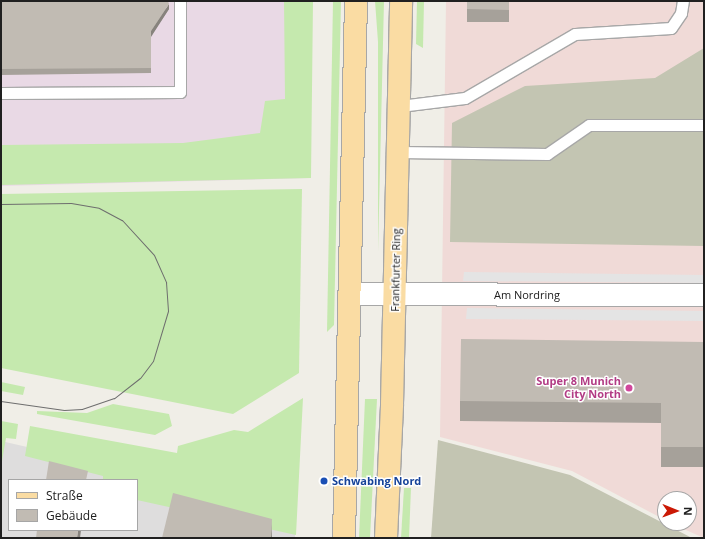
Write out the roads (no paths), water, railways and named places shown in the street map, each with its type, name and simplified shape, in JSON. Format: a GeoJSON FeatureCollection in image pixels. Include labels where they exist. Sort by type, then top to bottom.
{"type":"FeatureCollection","features":[{"type":"Feature","properties":{"kind":"main road"},"geometry":{"type":"LineString","coordinates":[[344,538],[351,294],[356,1]]}},
{"type":"Feature","properties":{"kind":"main road","name":"Frankfurter Ring"},"geometry":{"type":"LineString","coordinates":[[386,538],[395,295],[401,1]]}},
{"type":"Feature","properties":{"kind":"street","name":"Am Nordring"},"geometry":{"type":"LineString","coordinates":[[351,294],[704,295]]}},
{"type":"Feature","properties":{"kind":"lane"},"geometry":{"type":"LineString","coordinates":[[1,92],[180,92],[180,1]]}},
{"type":"Feature","properties":{"kind":"lane"},"geometry":{"type":"LineString","coordinates":[[400,106],[465,98],[575,34],[671,28],[681,13],[683,1]]}},
{"type":"Feature","properties":{"kind":"lane"},"geometry":{"type":"LineString","coordinates":[[398,152],[546,154],[589,125],[704,125]]}},
{"type":"Feature","properties":{"kind":"tram line"},"geometry":{"type":"LineString","coordinates":[[1,204],[71,203],[99,208],[122,220],[154,255],[166,282],[168,311],[153,361],[140,378],[114,398],[82,409],[64,410],[1,401]]}},
{"type":"Feature","properties":{"kind":"place","name":"Super 8 Munich City North"},"geometry":{"type":"Point","coordinates":[629,388]}},
{"type":"Feature","properties":{"kind":"place","name":"Schwabing Nord"},"geometry":{"type":"Point","coordinates":[324,481]}}]}
